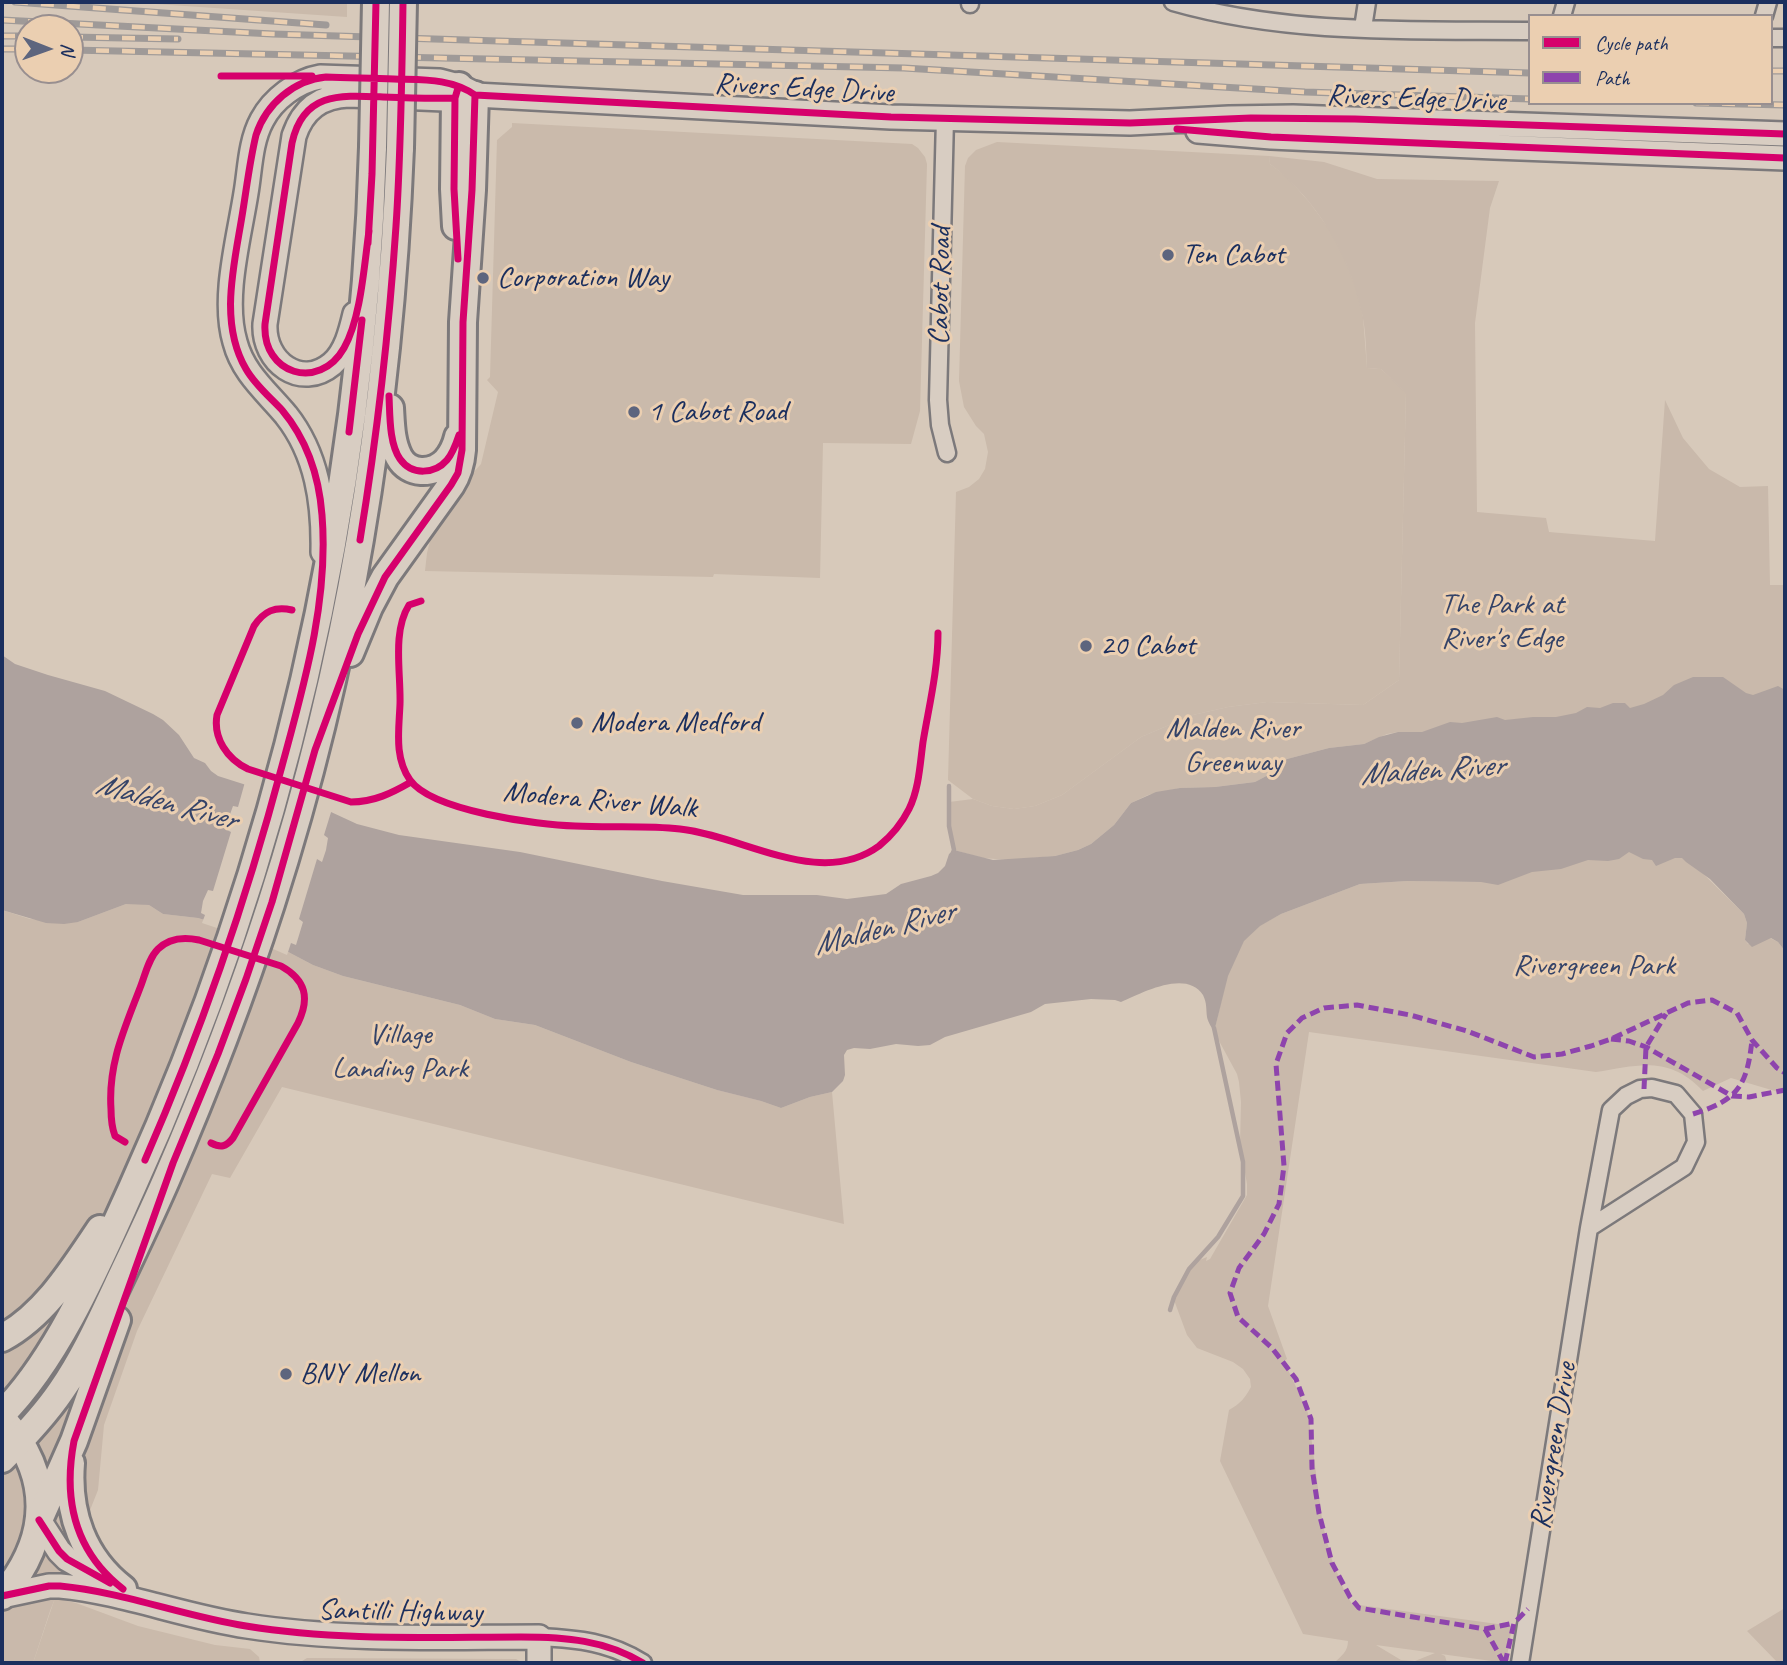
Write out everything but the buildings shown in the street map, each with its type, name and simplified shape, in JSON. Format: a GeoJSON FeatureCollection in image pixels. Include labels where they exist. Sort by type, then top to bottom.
{"type":"FeatureCollection","features":[{"type":"Feature","properties":{"kind":"main road"},"geometry":{"type":"LineString","coordinates":[[11,1450],[2,1416],[30,1380],[63,1329],[145,1160],[190,1052],[249,881],[289,743],[314,634],[347,452],[369,231],[376,2]]}},
{"type":"Feature","properties":{"kind":"main road"},"geometry":{"type":"LineString","coordinates":[[11,1450],[55,1400],[85,1352],[173,1163],[213,1067],[275,893],[315,750],[353,577],[375,442],[396,225],[404,2]]}},
{"type":"Feature","properties":{"kind":"main road","name":"Rivers Edge Drive"},"geometry":{"type":"LineString","coordinates":[[314,634],[323,545],[322,514],[315,472],[297,430],[246,369],[237,349],[231,321],[233,277],[254,143],[262,120],[272,106],[299,85],[314,78],[433,81],[463,93]]}},
{"type":"Feature","properties":{"kind":"main road"},"geometry":{"type":"LineString","coordinates":[[315,750],[358,634],[380,584],[458,473],[462,450],[463,322],[454,189],[463,93]]}},
{"type":"Feature","properties":{"kind":"main road","name":"Rivers Edge Drive"},"geometry":{"type":"LineString","coordinates":[[369,231],[358,303],[343,350],[332,363],[317,372],[297,372],[282,366],[269,350],[265,324],[292,144],[302,117],[315,104],[336,96],[463,93],[795,113],[944,118],[1130,123],[1293,117],[1785,134]]}},
{"type":"Feature","properties":{"kind":"main road","name":"Rivers Edge Drive"},"geometry":{"type":"LineString","coordinates":[[1130,123],[1271,137],[1785,158]]}},
{"type":"Feature","properties":{"kind":"main road"},"geometry":{"type":"LineString","coordinates":[[387,334],[391,426],[395,447],[403,463],[410,469],[419,471],[429,471],[443,464],[456,445],[461,418]]}},
{"type":"Feature","properties":{"kind":"main road"},"geometry":{"type":"LineString","coordinates":[[2,1338],[34,1315],[54,1293],[145,1160]]}},
{"type":"Feature","properties":{"kind":"main road"},"geometry":{"type":"LineString","coordinates":[[39,1520],[74,1441],[173,1163]]}},
{"type":"Feature","properties":{"kind":"main road"},"geometry":{"type":"LineString","coordinates":[[74,1441],[69,1486],[76,1521],[97,1562],[122,1589]]}},
{"type":"Feature","properties":{"kind":"main road"},"geometry":{"type":"LineString","coordinates":[[2,1596],[28,1556],[39,1520],[39,1497],[29,1457],[11,1450]]}},
{"type":"Feature","properties":{"kind":"main road","name":"Santilli Highway"},"geometry":{"type":"LineString","coordinates":[[39,1520],[67,1559],[154,1604]]}},
{"type":"Feature","properties":{"kind":"main road","name":"Santilli Highway"},"geometry":{"type":"LineString","coordinates":[[2,1596],[60,1586],[154,1604],[228,1623],[291,1632],[360,1636],[539,1637]]}},
{"type":"Feature","properties":{"kind":"main road"},"geometry":{"type":"LineString","coordinates":[[539,1637],[539,1663]]}},
{"type":"Feature","properties":{"kind":"street"},"geometry":{"type":"LineString","coordinates":[[1173,2],[1261,21],[1408,30],[1528,31]]}},
{"type":"Feature","properties":{"kind":"street"},"geometry":{"type":"LineString","coordinates":[[1363,28],[1367,2]]}},
{"type":"Feature","properties":{"kind":"street","name":"Cabot Road"},"geometry":{"type":"LineString","coordinates":[[944,118],[938,400],[940,425],[947,453]]}},
{"type":"Feature","properties":{"kind":"street","name":"Rivergreen Drive"},"geometry":{"type":"LineString","coordinates":[[1520,1663],[1589,1228],[1611,1110],[1626,1096],[1640,1089],[1651,1088],[1676,1094],[1693,1114],[1696,1142],[1684,1167],[1589,1228]]}},
{"type":"Feature","properties":{"kind":"street","name":"Santilli Highway"},"geometry":{"type":"LineString","coordinates":[[539,1637],[603,1644],[643,1663]]}},
{"type":"Feature","properties":{"kind":"shaded area"},"geometry":{"type":"Polygon","coordinates":[[[126,2],[347,2],[347,17],[126,2]]]}},
{"type":"Feature","properties":{"kind":"shaded area"},"geometry":{"type":"Polygon","coordinates":[[[512,123],[912,144],[925,157],[927,164],[920,411],[911,444],[823,443],[820,578],[714,574],[713,577],[425,571],[432,533],[455,493],[481,464],[498,392],[487,380],[490,377],[497,140],[512,127],[512,123]]]}},
{"type":"Feature","properties":{"kind":"shaded area"},"geometry":{"type":"Polygon","coordinates":[[[997,142],[1269,156],[1270,164],[1287,177],[1310,203],[1332,233],[1357,291],[1363,317],[1367,368],[1381,369],[1406,392],[1399,680],[1363,705],[1267,702],[1193,715],[1141,737],[1062,795],[1035,806],[1014,809],[992,806],[973,799],[948,780],[956,492],[979,479],[985,469],[988,452],[984,434],[964,407],[959,381],[965,166],[976,150],[997,142]]]}},
{"type":"Feature","properties":{"kind":"shaded area"},"geometry":{"type":"Polygon","coordinates":[[[55,1598],[138,1626],[215,1645],[250,1649],[259,1657],[260,1663],[33,1663],[55,1598]]]}},
{"type":"Feature","properties":{"kind":"green space","name":"The Park at River's Edge"},"geometry":{"type":"Polygon","coordinates":[[[1269,156],[1324,162],[1377,179],[1499,181],[1490,208],[1475,323],[1477,512],[1546,518],[1549,532],[1655,541],[1665,400],[1683,438],[1709,469],[1740,487],[1768,486],[1770,585],[1785,585],[1785,697],[1558,722],[1387,734],[1364,744],[1329,748],[1287,759],[1276,766],[1272,773],[1255,782],[1180,788],[1148,795],[1131,803],[1114,825],[1091,844],[1078,850],[1055,856],[1008,860],[983,858],[954,850],[949,826],[949,802],[973,799],[992,806],[1014,809],[1035,806],[1062,795],[1141,737],[1193,715],[1267,702],[1363,705],[1399,680],[1406,393],[1381,369],[1367,368],[1362,314],[1340,250],[1317,212],[1270,164],[1269,156]]]}},
{"type":"Feature","properties":{"kind":"green space","name":"Rivergreen Park"},"geometry":{"type":"Polygon","coordinates":[[[1678,849],[1744,914],[1747,923],[1745,940],[1748,944],[1770,938],[1778,942],[1785,951],[1785,1094],[1731,1078],[1703,1091],[1678,1072],[1653,1065],[1596,1072],[1309,1032],[1268,1306],[1287,1359],[1284,1361],[1308,1413],[1323,1526],[1332,1560],[1352,1604],[1512,1626],[1506,1663],[1441,1654],[1445,1656],[1447,1663],[1334,1663],[1342,1656],[1348,1641],[1303,1634],[1220,1461],[1229,1410],[1246,1395],[1251,1387],[1250,1379],[1243,1369],[1233,1362],[1197,1348],[1187,1335],[1174,1300],[1181,1282],[1195,1262],[1207,1257],[1206,1261],[1210,1259],[1247,1195],[1240,1145],[1239,1082],[1215,1028],[1227,976],[1244,940],[1259,926],[1281,914],[1360,884],[1407,881],[1481,882],[1574,858],[1595,860],[1628,850],[1678,849]],[[1376,1645],[1401,1660],[1415,1661],[1435,1653],[1376,1645]]]}},
{"type":"Feature","properties":{"kind":"green space","name":"Village Landing Park"},"geometry":{"type":"Polygon","coordinates":[[[126,904],[149,905],[163,914],[198,918],[224,926],[275,945],[313,965],[343,976],[460,1005],[495,1019],[535,1025],[631,1062],[781,1108],[832,1092],[844,1224],[282,1087],[230,1178],[212,1174],[137,1331],[104,1425],[98,1490],[50,1611],[33,1663],[2,1663],[2,910],[30,919],[78,922],[126,904]]]}},
{"type":"Feature","properties":{"kind":"green space"},"geometry":{"type":"Polygon","coordinates":[[[1785,1608],[1785,1663],[1778,1663],[1747,1631],[1785,1608]]]}},
{"type":"Feature","properties":{"kind":"green space"},"geometry":{"type":"Polygon","coordinates":[[[307,1658],[516,1659],[523,1663],[299,1663],[307,1658]]]}},
{"type":"Feature","properties":{"kind":"water","name":"Malden River"},"geometry":{"type":"Polygon","coordinates":[[[2,655],[15,664],[105,691],[153,714],[179,735],[194,758],[205,763],[218,776],[331,812],[357,824],[399,835],[520,852],[743,895],[817,895],[847,899],[886,894],[901,884],[938,873],[954,850],[993,860],[1055,856],[1078,850],[1091,844],[1114,825],[1131,803],[1156,792],[1255,782],[1272,773],[1276,766],[1287,759],[1329,748],[1364,744],[1398,732],[1422,732],[1450,722],[1462,723],[1497,717],[1505,720],[1556,717],[1576,713],[1587,707],[1600,708],[1613,703],[1625,703],[1630,708],[1663,695],[1674,685],[1693,677],[1723,677],[1753,695],[1778,686],[1785,690],[1785,951],[1771,938],[1752,947],[1745,940],[1747,923],[1744,914],[1710,879],[1682,858],[1656,866],[1652,860],[1629,852],[1619,859],[1588,860],[1561,869],[1532,872],[1498,885],[1481,882],[1407,881],[1360,884],[1281,914],[1260,926],[1244,941],[1228,976],[1214,1032],[1203,995],[1195,987],[1186,984],[1163,985],[1121,1002],[1091,999],[1045,1004],[1031,1012],[945,1037],[930,1045],[896,1044],[847,1050],[844,1055],[843,1081],[832,1092],[781,1108],[631,1062],[535,1025],[495,1019],[460,1005],[343,976],[313,965],[275,945],[224,926],[198,918],[163,914],[149,905],[126,904],[78,922],[64,924],[46,923],[2,910],[2,655]]]}},
{"type":"Feature","properties":{"kind":"pier"},"geometry":{"type":"Polygon","coordinates":[[[245,782],[332,809],[324,835],[328,838],[326,850],[322,862],[317,859],[299,919],[303,922],[296,945],[291,943],[287,955],[202,923],[205,915],[201,913],[203,901],[208,890],[213,891],[231,832],[227,830],[229,817],[233,806],[238,807],[245,782]]]}},
{"type":"Feature","properties":{"kind":"waterway"},"geometry":{"type":"LineString","coordinates":[[949,786],[949,826],[954,850],[952,855]]}},
{"type":"Feature","properties":{"kind":"waterway"},"geometry":{"type":"LineString","coordinates":[[1170,1310],[1189,1269],[1218,1237],[1243,1196],[1243,1162],[1214,1028]]}},
{"type":"Feature","properties":{"kind":"railway"},"geometry":{"type":"LineString","coordinates":[[15,2],[326,25]]}},
{"type":"Feature","properties":{"kind":"railway"},"geometry":{"type":"LineString","coordinates":[[2,20],[273,34],[1528,73]]}},
{"type":"Feature","properties":{"kind":"railway"},"geometry":{"type":"LineString","coordinates":[[2,36],[14,36]]}},
{"type":"Feature","properties":{"kind":"railway"},"geometry":{"type":"LineString","coordinates":[[84,37],[178,39]]}},
{"type":"Feature","properties":{"kind":"railway"},"geometry":{"type":"LineString","coordinates":[[2,49],[14,49]]}},
{"type":"Feature","properties":{"kind":"railway"},"geometry":{"type":"LineString","coordinates":[[84,50],[904,68],[1305,92],[1528,99]]}},
{"type":"Feature","properties":{"kind":"railway"},"geometry":{"type":"LineString","coordinates":[[1773,71],[1785,71]]}},
{"type":"Feature","properties":{"kind":"railway"},"geometry":{"type":"LineString","coordinates":[[1773,105],[1785,105]]}},
{"type":"Feature","properties":{"kind":"marked path"},"geometry":{"type":"LineString","coordinates":[[1504,1663],[1485,1629],[1359,1608],[1350,1597],[1332,1563],[1319,1513],[1312,1468],[1311,1419],[1296,1379],[1272,1348],[1238,1317],[1230,1293],[1239,1268],[1264,1234],[1279,1204],[1284,1166],[1276,1064],[1287,1033],[1302,1018],[1324,1008],[1357,1005],[1410,1015],[1467,1031],[1534,1057],[1562,1054],[1591,1046],[1688,1003],[1712,1000],[1737,1013],[1752,1040],[1777,1068],[1785,1073]]}},
{"type":"Feature","properties":{"kind":"marked path"},"geometry":{"type":"LineString","coordinates":[[1644,1089],[1646,1047],[1666,1014]]}},
{"type":"Feature","properties":{"kind":"marked path"},"geometry":{"type":"LineString","coordinates":[[1611,1039],[1646,1047],[1732,1096],[1749,1097],[1785,1090]]}},
{"type":"Feature","properties":{"kind":"marked path"},"geometry":{"type":"LineString","coordinates":[[1693,1114],[1720,1103],[1738,1089],[1747,1069],[1752,1040]]}},
{"type":"Feature","properties":{"kind":"marked path"},"geometry":{"type":"LineString","coordinates":[[1505,1663],[1514,1623],[1528,1609]]}},
{"type":"Feature","properties":{"kind":"marked path"},"geometry":{"type":"LineString","coordinates":[[1485,1629],[1514,1623]]}},
{"type":"Feature","properties":{"kind":"cycle path"},"geometry":{"type":"LineString","coordinates":[[368,243],[376,2]]}},
{"type":"Feature","properties":{"kind":"cycle path"},"geometry":{"type":"LineString","coordinates":[[360,540],[377,423],[393,265],[398,198],[403,2]]}},
{"type":"Feature","properties":{"kind":"cycle path"},"geometry":{"type":"LineString","coordinates":[[221,76],[312,76]]}},
{"type":"Feature","properties":{"kind":"cycle path"},"geometry":{"type":"LineString","coordinates":[[145,1160],[203,1015],[253,867],[299,705],[318,610],[323,547],[322,515],[315,473],[299,434],[246,369],[238,351],[231,311],[233,271],[256,135],[267,113],[292,88],[326,77],[436,81],[456,85],[475,95],[891,117],[1130,123],[1251,118],[1355,119],[1785,134]]}},
{"type":"Feature","properties":{"kind":"cycle path"},"geometry":{"type":"LineString","coordinates":[[458,88],[455,98],[454,189],[458,259]]}},
{"type":"Feature","properties":{"kind":"cycle path"},"geometry":{"type":"LineString","coordinates":[[123,1589],[93,1558],[76,1523],[70,1483],[74,1441],[173,1163],[246,979],[272,902],[315,750],[358,634],[385,577],[458,473],[462,450],[463,322],[475,95]]}},
{"type":"Feature","properties":{"kind":"cycle path"},"geometry":{"type":"LineString","coordinates":[[369,231],[358,307],[344,348],[333,362],[321,370],[307,373],[282,365],[273,355],[267,341],[265,324],[292,143],[297,126],[314,106],[338,97],[455,98]]}},
{"type":"Feature","properties":{"kind":"cycle path"},"geometry":{"type":"LineString","coordinates":[[1177,129],[1271,137],[1785,158]]}},
{"type":"Feature","properties":{"kind":"cycle path"},"geometry":{"type":"LineString","coordinates":[[349,432],[362,320]]}},
{"type":"Feature","properties":{"kind":"cycle path"},"geometry":{"type":"LineString","coordinates":[[389,396],[391,429],[396,452],[411,468],[423,471],[442,465],[451,454],[459,435]]}},
{"type":"Feature","properties":{"kind":"cycle path","name":"Modera River Walk"},"geometry":{"type":"LineString","coordinates":[[421,601],[409,605],[401,627],[399,733],[400,753],[405,771],[422,791],[462,808],[512,819],[575,826],[680,829],[807,861],[832,862],[856,858],[879,846],[906,814],[919,776],[935,674],[938,633]]}},
{"type":"Feature","properties":{"kind":"cycle path"},"geometry":{"type":"LineString","coordinates":[[292,610],[270,611],[254,626],[217,715],[217,732],[223,747],[234,760],[248,769],[351,802],[382,796],[411,782]]}},
{"type":"Feature","properties":{"kind":"cycle path"},"geometry":{"type":"LineString","coordinates":[[125,1142],[115,1136],[111,1116],[112,1077],[118,1047],[155,953],[162,945],[177,939],[188,939],[199,940],[281,966],[296,977],[301,984],[304,998],[298,1023],[233,1138],[223,1146],[211,1143]]}},
{"type":"Feature","properties":{"kind":"cycle path"},"geometry":{"type":"LineString","coordinates":[[39,1520],[67,1559],[110,1583]]}},
{"type":"Feature","properties":{"kind":"cycle path"},"geometry":{"type":"LineString","coordinates":[[2,1596],[60,1586],[107,1593],[223,1622],[280,1631],[383,1637],[569,1639],[614,1649],[643,1663]]}},
{"type":"Feature","properties":{"kind":"place","name":"Ten Cabot"},"geometry":{"type":"Point","coordinates":[1168,255]}},
{"type":"Feature","properties":{"kind":"place","name":"Corporation Way"},"geometry":{"type":"Point","coordinates":[483,278]}},
{"type":"Feature","properties":{"kind":"place","name":"1 Cabot Road"},"geometry":{"type":"Point","coordinates":[634,412]}},
{"type":"Feature","properties":{"kind":"place","name":"20 Cabot"},"geometry":{"type":"Point","coordinates":[1086,646]}},
{"type":"Feature","properties":{"kind":"place","name":"Modera Medford"},"geometry":{"type":"Point","coordinates":[577,723]}},
{"type":"Feature","properties":{"kind":"place","name":"BNY Mellon"},"geometry":{"type":"Point","coordinates":[286,1374]}},
{"type":"Feature","properties":{"kind":"park label","name":"Malden River Greenway"},"geometry":{"type":"Point","coordinates":[1233,746]}}]}
